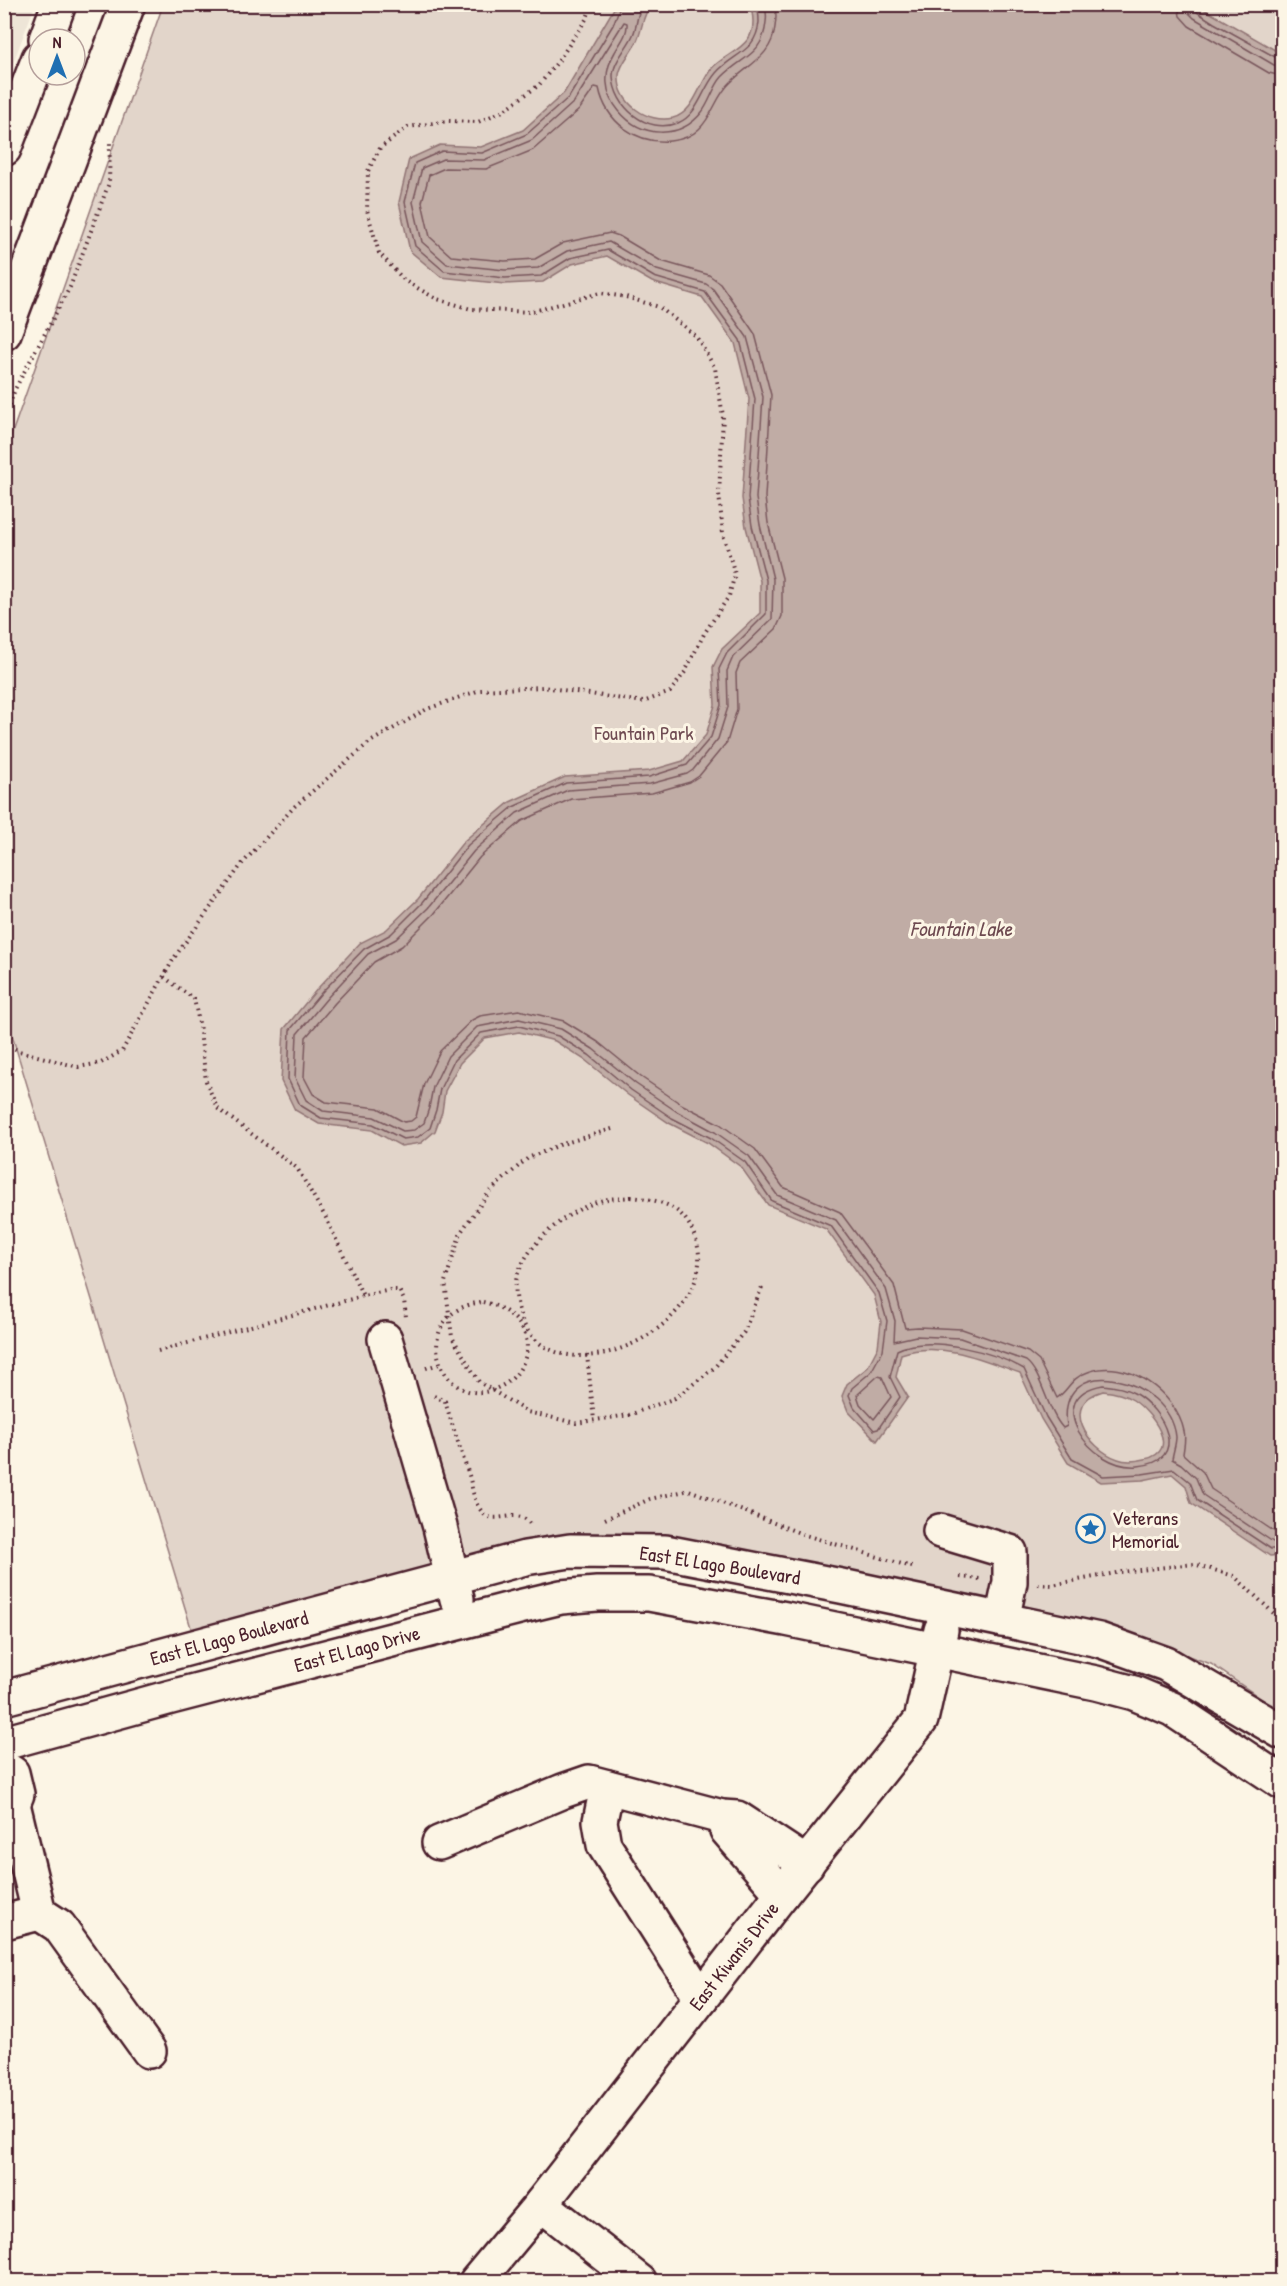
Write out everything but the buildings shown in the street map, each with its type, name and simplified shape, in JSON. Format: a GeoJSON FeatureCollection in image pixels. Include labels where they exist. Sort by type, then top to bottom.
{"type":"FeatureCollection","features":[{"type":"Feature","properties":{"kind":"street"},"geometry":{"type":"LineString","coordinates":[[50,27],[59,4]]}},
{"type":"Feature","properties":{"kind":"street"},"geometry":{"type":"LineString","coordinates":[[7,317],[128,4]]}},
{"type":"Feature","properties":{"kind":"street"},"geometry":{"type":"LineString","coordinates":[[4,148],[28,87]]}},
{"type":"Feature","properties":{"kind":"street"},"geometry":{"type":"LineString","coordinates":[[396,1332],[463,1621]]}},
{"type":"Feature","properties":{"kind":"street"},"geometry":{"type":"LineString","coordinates":[[940,1531],[1010,1551],[1010,1582],[1002,1620]]}},
{"type":"Feature","properties":{"kind":"street","name":"East El Lago Boulevard"},"geometry":{"type":"LineString","coordinates":[[4,1698],[525,1558],[570,1551],[665,1551],[950,1592],[1002,1620],[1099,1640],[1166,1664],[1282,1732]]}},
{"type":"Feature","properties":{"kind":"street","name":"East Kiwanis Drive"},"geometry":{"type":"LineString","coordinates":[[476,2282],[541,2204],[782,1894],[921,1720],[950,1592]]}},
{"type":"Feature","properties":{"kind":"street","name":"East El Lago Boulevard"},"geometry":{"type":"LineString","coordinates":[[463,1621],[561,1597],[597,1594],[649,1594],[786,1618],[1134,1693],[1172,1709],[1282,1782]]}},
{"type":"Feature","properties":{"kind":"street","name":"East El Lago Drive"},"geometry":{"type":"LineString","coordinates":[[251,1676],[463,1621]]}},
{"type":"Feature","properties":{"kind":"street"},"geometry":{"type":"LineString","coordinates":[[4,1743],[251,1676],[237,1636]]}},
{"type":"Feature","properties":{"kind":"street"},"geometry":{"type":"LineString","coordinates":[[4,1767],[12,1773],[16,1794],[9,1801],[39,1913],[59,1926],[149,2051]]}},
{"type":"Feature","properties":{"kind":"street"},"geometry":{"type":"LineString","coordinates":[[439,1843],[589,1782],[722,1817],[737,1818],[807,1864]]}},
{"type":"Feature","properties":{"kind":"street"},"geometry":{"type":"LineString","coordinates":[[608,1787],[600,1821],[604,1845],[701,1998]]}},
{"type":"Feature","properties":{"kind":"street"},"geometry":{"type":"LineString","coordinates":[[722,1817],[727,1830],[782,1894]]}},
{"type":"Feature","properties":{"kind":"street"},"geometry":{"type":"LineString","coordinates":[[4,1922],[39,1913]]}},
{"type":"Feature","properties":{"kind":"street"},"geometry":{"type":"LineString","coordinates":[[541,2204],[640,2282]]}},
{"type":"Feature","properties":{"kind":"path"},"geometry":{"type":"LineString","coordinates":[[4,1043],[19,1051],[78,1067],[101,1063],[123,1051],[174,958],[242,864],[295,806],[370,742],[427,709],[480,690],[543,687],[643,702],[670,692],[685,672],[704,634],[729,596],[735,574],[723,534],[719,494],[723,416],[715,368],[696,336],[659,307],[626,297],[600,293],[530,312],[471,309],[436,299],[405,281],[379,253],[367,210],[368,171],[380,148],[408,127],[448,121],[478,122],[503,111],[539,85],[587,18],[592,4]]}},
{"type":"Feature","properties":{"kind":"path"},"geometry":{"type":"LineString","coordinates":[[4,422],[15,389],[69,287],[109,183],[110,137]]}},
{"type":"Feature","properties":{"kind":"path"},"geometry":{"type":"LineString","coordinates":[[164,977],[194,999],[200,1023],[206,1081],[217,1108],[297,1168],[326,1218],[363,1296]]}},
{"type":"Feature","properties":{"kind":"path"},"geometry":{"type":"LineString","coordinates":[[612,1129],[562,1144],[528,1158],[490,1191],[461,1232],[445,1282],[452,1337],[479,1382],[527,1412],[576,1423],[630,1415],[675,1398],[714,1368],[744,1332],[762,1287]]}},
{"type":"Feature","properties":{"kind":"path"},"geometry":{"type":"LineString","coordinates":[[450,1316],[445,1320],[438,1334],[436,1349],[439,1364],[447,1377],[459,1386],[474,1392],[492,1390],[503,1386],[515,1376],[523,1363],[526,1350],[523,1326],[515,1294],[518,1273],[529,1253],[563,1221],[582,1209],[608,1199],[631,1197],[655,1199],[675,1209],[691,1227],[700,1249],[698,1273],[688,1296],[674,1315],[645,1336],[615,1352],[573,1356],[548,1349],[523,1326],[509,1312],[497,1305],[483,1302],[469,1304],[456,1310],[450,1316]]}},
{"type":"Feature","properties":{"kind":"path"},"geometry":{"type":"LineString","coordinates":[[158,1351],[390,1290],[399,1290],[404,1300],[396,1332]]}},
{"type":"Feature","properties":{"kind":"path"},"geometry":{"type":"LineString","coordinates":[[587,1355],[594,1420]]}},
{"type":"Feature","properties":{"kind":"path"},"geometry":{"type":"LineString","coordinates":[[421,1370],[439,1364]]}},
{"type":"Feature","properties":{"kind":"path"},"geometry":{"type":"LineString","coordinates":[[431,1394],[445,1401],[475,1501],[485,1515],[495,1518],[507,1515],[520,1517],[530,1522],[533,1529]]}},
{"type":"Feature","properties":{"kind":"path"},"geometry":{"type":"LineString","coordinates":[[602,1521],[650,1499],[689,1490],[805,1535],[920,1569]]}},
{"type":"Feature","properties":{"kind":"path"},"geometry":{"type":"LineString","coordinates":[[950,1592],[1010,1582],[1052,1585],[1121,1572],[1194,1563],[1234,1576],[1282,1620]]}},
{"type":"Feature","properties":{"kind":"shaded area"},"geometry":{"type":"Polygon","coordinates":[[[4,5],[35,5],[5,84],[4,5]]]}},
{"type":"Feature","properties":{"kind":"green space","name":"Fountain Park"},"geometry":{"type":"Polygon","coordinates":[[[163,5],[1282,5],[1282,1713],[1211,1664],[1109,1628],[621,1535],[567,1537],[192,1631],[5,1012],[5,453],[163,5]]]}},
{"type":"Feature","properties":{"kind":"water","name":"Fountain Lake"},"geometry":{"type":"Polygon","coordinates":[[[616,5],[651,5],[645,14],[636,43],[621,67],[620,85],[623,94],[636,109],[654,118],[663,119],[673,118],[687,110],[712,68],[748,39],[753,22],[749,5],[1197,5],[1282,54],[1282,1555],[1270,1556],[1191,1503],[1186,1486],[1172,1474],[1143,1480],[1101,1482],[1068,1463],[1041,1419],[1020,1373],[976,1357],[931,1350],[901,1354],[896,1377],[908,1397],[877,1441],[848,1411],[842,1396],[847,1384],[867,1368],[878,1347],[881,1322],[874,1295],[826,1229],[768,1205],[741,1167],[708,1143],[669,1123],[628,1095],[585,1060],[555,1041],[519,1032],[485,1038],[460,1063],[445,1091],[442,1112],[435,1131],[421,1143],[401,1146],[372,1130],[319,1124],[295,1110],[281,1081],[284,1029],[360,943],[386,930],[418,899],[464,841],[510,802],[565,777],[649,771],[683,761],[706,735],[715,705],[713,667],[722,649],[760,613],[760,581],[746,527],[742,498],[749,399],[735,343],[702,297],[652,282],[607,256],[572,264],[543,282],[505,284],[441,277],[410,251],[399,202],[409,159],[440,145],[481,147],[523,130],[564,93],[616,5]],[[1103,1391],[1089,1397],[1082,1406],[1080,1416],[1088,1437],[1107,1454],[1121,1460],[1145,1459],[1156,1455],[1162,1448],[1162,1440],[1154,1421],[1133,1400],[1103,1391]]]}},
{"type":"Feature","properties":{"kind":"place","name":"Veterans Memorial"},"geometry":{"type":"Point","coordinates":[1091,1529]}}]}
